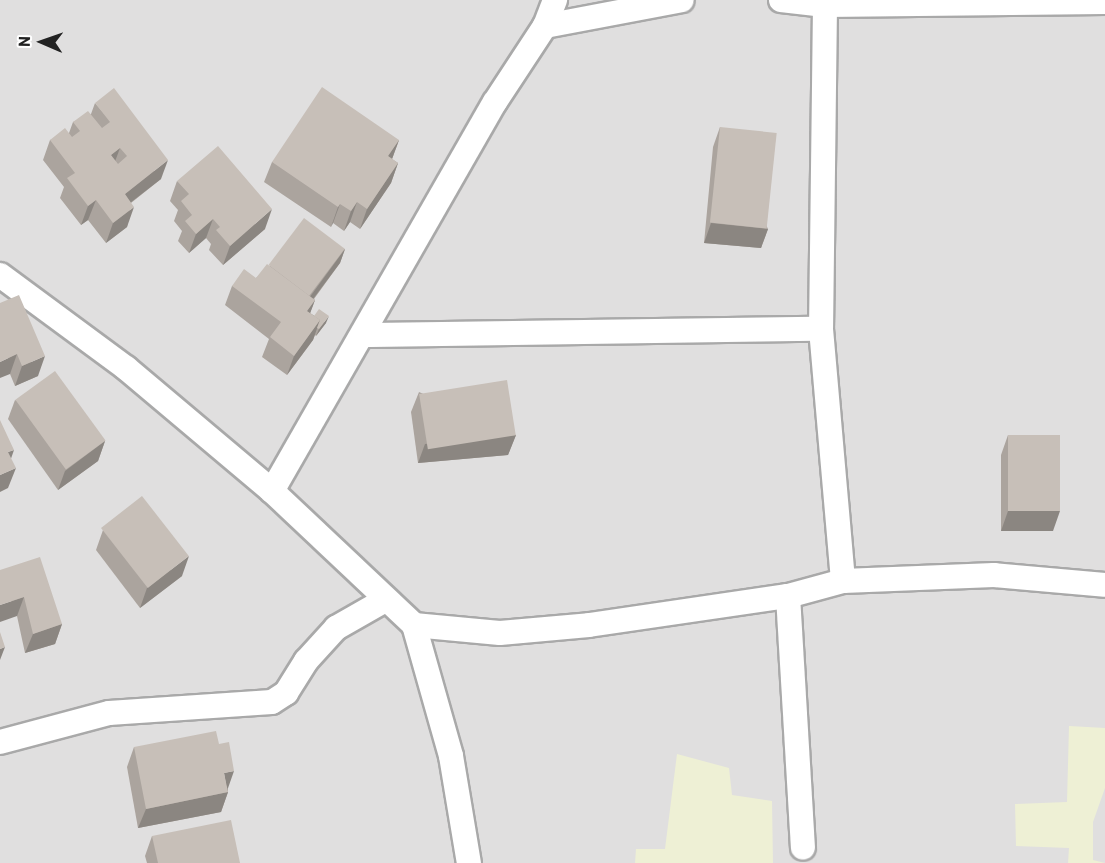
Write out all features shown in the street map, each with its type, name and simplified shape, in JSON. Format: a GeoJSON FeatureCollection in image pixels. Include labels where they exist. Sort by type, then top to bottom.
{"type":"FeatureCollection","features":[{"type":"Feature","properties":{"kind":"street"},"geometry":{"type":"LineString","coordinates":[[273,491],[365,335],[495,102],[545,26],[555,0]]}},
{"type":"Feature","properties":{"kind":"street"},"geometry":{"type":"LineString","coordinates":[[545,26],[682,0]]}},
{"type":"Feature","properties":{"kind":"street"},"geometry":{"type":"LineString","coordinates":[[781,0],[825,5],[1105,2]]}},
{"type":"Feature","properties":{"kind":"street"},"geometry":{"type":"LineString","coordinates":[[825,5],[821,329],[843,581]]}},
{"type":"Feature","properties":{"kind":"street"},"geometry":{"type":"LineString","coordinates":[[0,275],[126,368],[273,491],[385,600],[414,625],[451,756],[469,863]]}},
{"type":"Feature","properties":{"kind":"street"},"geometry":{"type":"LineString","coordinates":[[365,335],[821,329]]}},
{"type":"Feature","properties":{"kind":"street"},"geometry":{"type":"LineString","coordinates":[[414,625],[500,633],[589,625],[788,596],[843,581],[994,575],[1105,585]]}},
{"type":"Feature","properties":{"kind":"street"},"geometry":{"type":"LineString","coordinates":[[788,596],[803,848]]}},
{"type":"Feature","properties":{"kind":"street"},"geometry":{"type":"LineString","coordinates":[[0,742],[109,713],[272,702],[286,693],[336,628],[385,600]]}},
{"type":"Feature","properties":{"kind":"shaded area"},"geometry":{"type":"Polygon","coordinates":[[[0,0],[1105,0],[1105,863],[0,863],[0,0]]]}},
{"type":"Feature","properties":{"kind":"green space"},"geometry":{"type":"Polygon","coordinates":[[[1069,726],[1105,728],[1105,788],[1093,822],[1093,860],[1105,863],[1068,863],[1069,848],[1016,846],[1015,804],[1067,802],[1069,726]]]}},
{"type":"Feature","properties":{"kind":"green space"},"geometry":{"type":"Polygon","coordinates":[[[677,754],[729,768],[732,795],[772,801],[773,863],[635,863],[636,849],[665,849],[677,754]]]}},
{"type":"Feature","properties":{"kind":"building"},"geometry":{"type":"Polygon","coordinates":[[[322,87],[399,140],[388,156],[398,163],[367,209],[357,202],[351,211],[340,204],[338,207],[272,162],[322,87]]]}},
{"type":"Feature","properties":{"kind":"building"},"geometry":{"type":"Polygon","coordinates":[[[114,88],[168,160],[125,194],[134,207],[113,223],[96,200],[88,206],[67,178],[75,173],[50,140],[65,128],[72,137],[80,131],[73,122],[88,111],[102,128],[110,122],[95,103],[114,88]],[[120,148],[111,155],[118,164],[127,156],[120,148]]]}},
{"type":"Feature","properties":{"kind":"building"},"geometry":{"type":"Polygon","coordinates":[[[720,127],[777,133],[767,228],[710,222],[720,127]]]}},
{"type":"Feature","properties":{"kind":"building"},"geometry":{"type":"Polygon","coordinates":[[[218,146],[272,209],[230,246],[216,230],[220,227],[213,219],[196,234],[185,221],[192,215],[181,201],[189,194],[177,181],[218,146]]]}},
{"type":"Feature","properties":{"kind":"building"},"geometry":{"type":"Polygon","coordinates":[[[304,218],[345,249],[309,296],[268,265],[304,218]]]}},
{"type":"Feature","properties":{"kind":"building"},"geometry":{"type":"Polygon","coordinates":[[[267,264],[315,300],[307,311],[320,320],[294,356],[270,337],[281,322],[232,286],[244,269],[256,278],[267,264]]]}},
{"type":"Feature","properties":{"kind":"building"},"geometry":{"type":"Polygon","coordinates":[[[19,295],[45,356],[22,366],[17,354],[0,362],[0,303],[19,295]]]}},
{"type":"Feature","properties":{"kind":"building"},"geometry":{"type":"Polygon","coordinates":[[[319,309],[329,316],[319,329],[317,328],[320,320],[314,316],[319,309]]]}},
{"type":"Feature","properties":{"kind":"building"},"geometry":{"type":"Polygon","coordinates":[[[55,371],[106,441],[66,469],[15,400],[55,371]]]}},
{"type":"Feature","properties":{"kind":"building"},"geometry":{"type":"Polygon","coordinates":[[[507,380],[516,435],[428,449],[419,394],[507,380]]]}},
{"type":"Feature","properties":{"kind":"building"},"geometry":{"type":"Polygon","coordinates":[[[0,420],[14,450],[8,452],[16,468],[0,475],[0,420]]]}},
{"type":"Feature","properties":{"kind":"building"},"geometry":{"type":"Polygon","coordinates":[[[1008,435],[1060,435],[1060,511],[1008,511],[1008,435]]]}},
{"type":"Feature","properties":{"kind":"building"},"geometry":{"type":"Polygon","coordinates":[[[142,496],[189,556],[148,588],[101,528],[142,496]]]}},
{"type":"Feature","properties":{"kind":"building"},"geometry":{"type":"Polygon","coordinates":[[[40,557],[62,624],[33,634],[24,597],[0,605],[0,570],[40,557]]]}},
{"type":"Feature","properties":{"kind":"building"},"geometry":{"type":"Polygon","coordinates":[[[0,632],[5,647],[0,649],[0,632]]]}},
{"type":"Feature","properties":{"kind":"building"},"geometry":{"type":"Polygon","coordinates":[[[216,731],[219,744],[229,742],[234,771],[224,773],[228,792],[146,809],[134,747],[216,731]]]}},
{"type":"Feature","properties":{"kind":"building"},"geometry":{"type":"Polygon","coordinates":[[[231,820],[240,863],[158,863],[152,836],[231,820]]]}}]}
